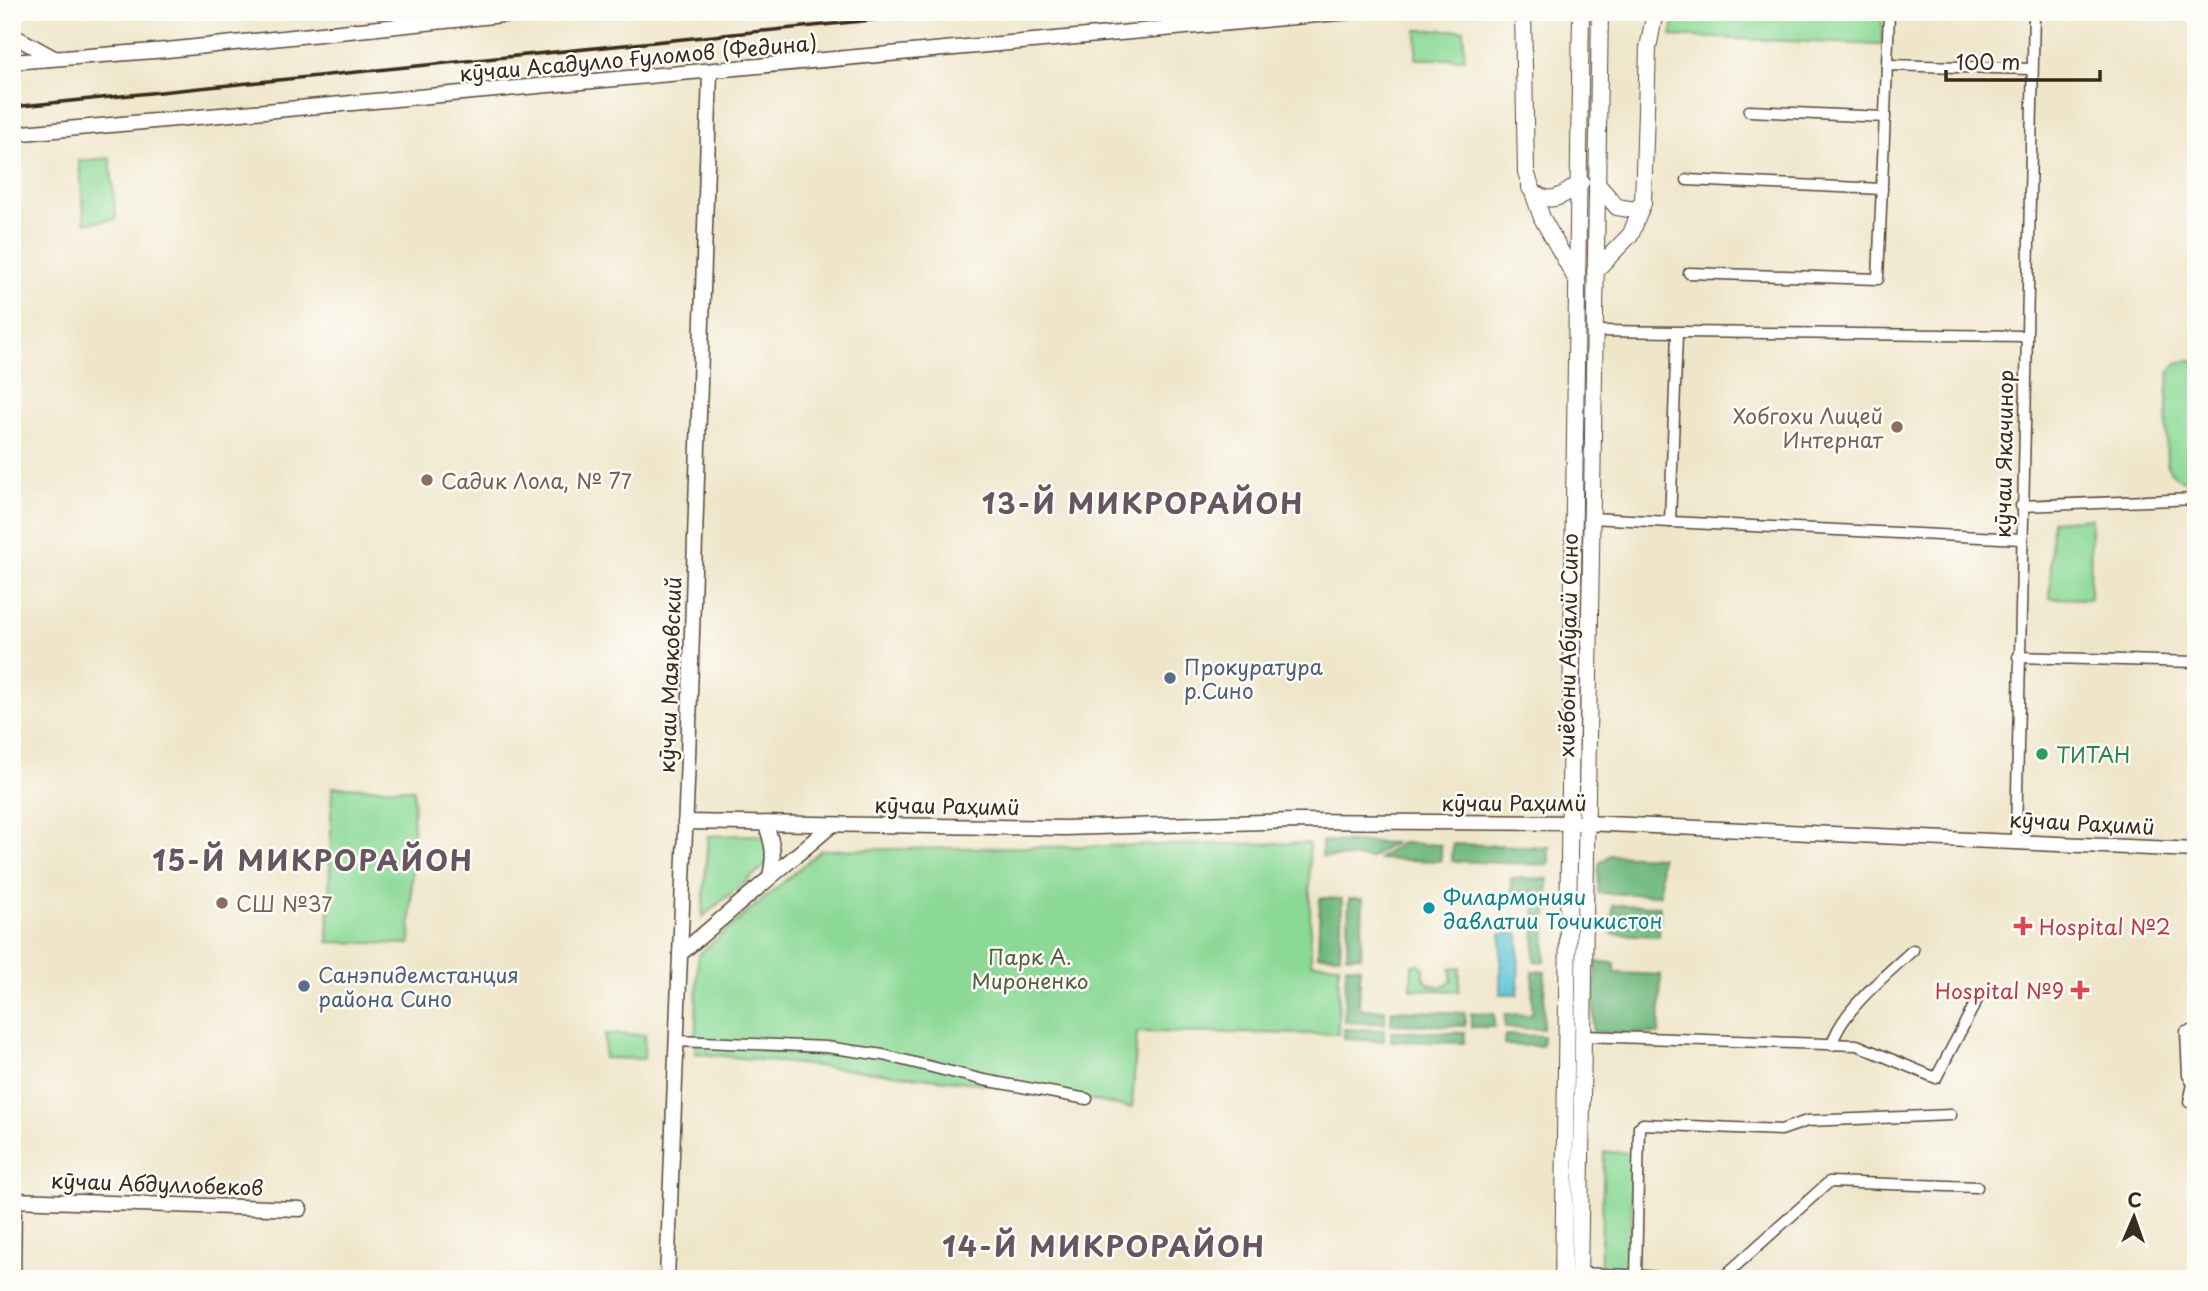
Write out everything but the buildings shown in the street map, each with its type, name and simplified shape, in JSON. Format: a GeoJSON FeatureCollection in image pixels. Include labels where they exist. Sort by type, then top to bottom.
{"type":"FeatureCollection","features":[{"type":"Feature","properties":{"kind":"main road"},"geometry":{"type":"LineString","coordinates":[[1523,12],[1526,172],[1529,187],[1577,281]]}},
{"type":"Feature","properties":{"kind":"main road","name":"хиёбони Абӯалӣ Сино"},"geometry":{"type":"LineString","coordinates":[[1579,1276],[1595,271],[1581,12]]}},
{"type":"Feature","properties":{"kind":"main road","name":"хиёбони Абӯалӣ Сино"},"geometry":{"type":"LineString","coordinates":[[1563,1279],[1567,824],[1577,281],[1589,183],[1600,12]]}},
{"type":"Feature","properties":{"kind":"main road"},"geometry":{"type":"LineString","coordinates":[[1595,271],[1631,234],[1643,203],[1648,48],[1656,12]]}},
{"type":"Feature","properties":{"kind":"main road"},"geometry":{"type":"LineString","coordinates":[[1529,187],[1546,200],[1558,199],[1589,183],[1617,207],[1635,210],[1643,203]]}},
{"type":"Feature","properties":{"kind":"street"},"geometry":{"type":"LineString","coordinates":[[12,62],[167,50],[532,12]]}},
{"type":"Feature","properties":{"kind":"street","name":"кӯчаи Асадулло Ғуломов (Федина)"},"geometry":{"type":"LineString","coordinates":[[12,134],[1350,12]]}},
{"type":"Feature","properties":{"kind":"street"},"geometry":{"type":"LineString","coordinates":[[1689,273],[1878,279],[1889,12]]}},
{"type":"Feature","properties":{"kind":"street","name":"кӯчаи Якачинор"},"geometry":{"type":"LineString","coordinates":[[2016,839],[2021,506],[2034,12]]}},
{"type":"Feature","properties":{"kind":"street"},"geometry":{"type":"LineString","coordinates":[[12,35],[54,58]]}},
{"type":"Feature","properties":{"kind":"street"},"geometry":{"type":"LineString","coordinates":[[1887,65],[2032,69]]}},
{"type":"Feature","properties":{"kind":"street","name":"кӯчаи Маяковский"},"geometry":{"type":"LineString","coordinates":[[667,1279],[710,72]]}},
{"type":"Feature","properties":{"kind":"street"},"geometry":{"type":"LineString","coordinates":[[1749,111],[1885,117]]}},
{"type":"Feature","properties":{"kind":"street"},"geometry":{"type":"LineString","coordinates":[[1687,180],[1882,189]]}},
{"type":"Feature","properties":{"kind":"street"},"geometry":{"type":"LineString","coordinates":[[1594,331],[2025,336]]}},
{"type":"Feature","properties":{"kind":"street"},"geometry":{"type":"LineString","coordinates":[[1670,522],[1677,334]]}},
{"type":"Feature","properties":{"kind":"street"},"geometry":{"type":"LineString","coordinates":[[2021,506],[2196,499]]}},
{"type":"Feature","properties":{"kind":"street"},"geometry":{"type":"LineString","coordinates":[[1590,518],[2021,540]]}},
{"type":"Feature","properties":{"kind":"street"},"geometry":{"type":"LineString","coordinates":[[2018,657],[2196,662]]}},
{"type":"Feature","properties":{"kind":"street","name":"кӯчаи Раҳимӣ"},"geometry":{"type":"LineString","coordinates":[[685,822],[1064,828],[1372,818],[2016,839],[2196,850]]}},
{"type":"Feature","properties":{"kind":"street"},"geometry":{"type":"LineString","coordinates":[[766,825],[774,845],[770,876]]}},
{"type":"Feature","properties":{"kind":"street"},"geometry":{"type":"LineString","coordinates":[[680,954],[832,825]]}},
{"type":"Feature","properties":{"kind":"street"},"geometry":{"type":"LineString","coordinates":[[1832,1045],[1835,1033],[1849,1015],[1879,981],[1913,950]]}},
{"type":"Feature","properties":{"kind":"street"},"geometry":{"type":"LineString","coordinates":[[1583,1036],[1857,1045],[1936,1078],[1977,1000]]}},
{"type":"Feature","properties":{"kind":"street"},"geometry":{"type":"LineString","coordinates":[[2189,1102],[2193,1084],[2188,1075],[2186,1032],[2196,1030]]}},
{"type":"Feature","properties":{"kind":"street"},"geometry":{"type":"LineString","coordinates":[[676,1041],[826,1047],[883,1055],[984,1080],[1087,1099]]}},
{"type":"Feature","properties":{"kind":"street"},"geometry":{"type":"LineString","coordinates":[[1636,1277],[1639,1127],[1643,1124],[1781,1130],[1807,1121],[1951,1115]]}},
{"type":"Feature","properties":{"kind":"street"},"geometry":{"type":"LineString","coordinates":[[1721,1279],[1829,1182],[1978,1187]]}},
{"type":"Feature","properties":{"kind":"street"},"geometry":{"type":"LineString","coordinates":[[14,1200],[15,1279]]}},
{"type":"Feature","properties":{"kind":"street","name":"кӯчаи Абдуллобеков"},"geometry":{"type":"LineString","coordinates":[[14,1200],[300,1209]]}},
{"type":"Feature","properties":{"kind":"street"},"geometry":{"type":"LineString","coordinates":[[1579,1276],[1716,1279]]}},
{"type":"Feature","properties":{"kind":"green space"},"geometry":{"type":"Polygon","coordinates":[[[1100,12],[1240,12],[1102,26],[1100,12]]]}},
{"type":"Feature","properties":{"kind":"green space"},"geometry":{"type":"Polygon","coordinates":[[[1676,12],[1882,12],[1882,45],[1671,36],[1676,12]]]}},
{"type":"Feature","properties":{"kind":"green space"},"geometry":{"type":"Polygon","coordinates":[[[1417,30],[1464,30],[1464,59],[1416,59],[1417,30]]]}},
{"type":"Feature","properties":{"kind":"green space"},"geometry":{"type":"Polygon","coordinates":[[[110,158],[116,219],[85,223],[79,161],[110,158]]]}},
{"type":"Feature","properties":{"kind":"green space"},"geometry":{"type":"Polygon","coordinates":[[[2196,361],[2196,480],[2184,480],[2173,474],[2168,467],[2167,403],[2170,372],[2177,363],[2196,361]]]}},
{"type":"Feature","properties":{"kind":"green space"},"geometry":{"type":"Polygon","coordinates":[[[2091,518],[2090,599],[2050,598],[2052,521],[2091,518]]]}},
{"type":"Feature","properties":{"kind":"green space"},"geometry":{"type":"Polygon","coordinates":[[[332,787],[414,789],[410,944],[328,942],[332,787]]]}},
{"type":"Feature","properties":{"kind":"green space"},"geometry":{"type":"Polygon","coordinates":[[[708,836],[763,836],[771,843],[765,866],[702,917],[708,836]]]}},
{"type":"Feature","properties":{"kind":"green space"},"geometry":{"type":"Polygon","coordinates":[[[1322,841],[1394,843],[1371,858],[1322,857],[1322,841]]]}},
{"type":"Feature","properties":{"kind":"green space","name":"Парк А. Мироненко"},"geometry":{"type":"Polygon","coordinates":[[[1309,843],[1311,963],[1339,965],[1338,1034],[1137,1032],[1132,1108],[1032,1089],[695,1053],[698,955],[821,850],[1309,843]]]}},
{"type":"Feature","properties":{"kind":"green space"},"geometry":{"type":"Polygon","coordinates":[[[1401,843],[1441,845],[1441,861],[1378,859],[1401,843]]]}},
{"type":"Feature","properties":{"kind":"green space"},"geometry":{"type":"Polygon","coordinates":[[[1453,844],[1549,847],[1549,865],[1452,861],[1453,844]]]}},
{"type":"Feature","properties":{"kind":"green space"},"geometry":{"type":"Polygon","coordinates":[[[1610,855],[1661,857],[1660,895],[1598,893],[1599,864],[1610,855]]]}},
{"type":"Feature","properties":{"kind":"green space"},"geometry":{"type":"Polygon","coordinates":[[[1511,878],[1548,879],[1547,916],[1535,916],[1536,893],[1511,892],[1511,878]]]}},
{"type":"Feature","properties":{"kind":"green space"},"geometry":{"type":"Polygon","coordinates":[[[1320,898],[1342,899],[1340,956],[1318,955],[1320,898]]]}},
{"type":"Feature","properties":{"kind":"green space"},"geometry":{"type":"Polygon","coordinates":[[[1349,899],[1363,899],[1361,956],[1347,956],[1349,899]]]}},
{"type":"Feature","properties":{"kind":"green space"},"geometry":{"type":"Polygon","coordinates":[[[1613,905],[1660,906],[1659,936],[1612,934],[1613,905]]]}},
{"type":"Feature","properties":{"kind":"green space"},"geometry":{"type":"Polygon","coordinates":[[[1535,926],[1546,926],[1545,962],[1534,961],[1535,926]]]}},
{"type":"Feature","properties":{"kind":"green space"},"geometry":{"type":"Polygon","coordinates":[[[1596,962],[1615,963],[1615,973],[1661,975],[1659,1034],[1593,1032],[1596,962]]]}},
{"type":"Feature","properties":{"kind":"green space"},"geometry":{"type":"Polygon","coordinates":[[[1419,964],[1424,968],[1424,977],[1428,984],[1438,986],[1444,986],[1452,980],[1450,968],[1460,967],[1459,991],[1411,989],[1412,965],[1419,964]]]}},
{"type":"Feature","properties":{"kind":"green space"},"geometry":{"type":"Polygon","coordinates":[[[1346,966],[1360,967],[1359,1009],[1385,1010],[1385,1024],[1344,1022],[1346,966]]]}},
{"type":"Feature","properties":{"kind":"green space"},"geometry":{"type":"Polygon","coordinates":[[[1533,971],[1545,972],[1543,1029],[1505,1028],[1505,1014],[1532,1015],[1533,971]]]}},
{"type":"Feature","properties":{"kind":"green space"},"geometry":{"type":"Polygon","coordinates":[[[1392,1010],[1465,1013],[1465,1026],[1391,1024],[1392,1010]]]}},
{"type":"Feature","properties":{"kind":"green space"},"geometry":{"type":"Polygon","coordinates":[[[1471,1013],[1494,1014],[1494,1027],[1471,1027],[1471,1013]]]}},
{"type":"Feature","properties":{"kind":"green space"},"geometry":{"type":"Polygon","coordinates":[[[1344,1029],[1384,1030],[1384,1041],[1344,1039],[1344,1029]]]}},
{"type":"Feature","properties":{"kind":"green space"},"geometry":{"type":"Polygon","coordinates":[[[1391,1031],[1465,1033],[1464,1043],[1391,1041],[1391,1031]]]}},
{"type":"Feature","properties":{"kind":"green space"},"geometry":{"type":"Polygon","coordinates":[[[605,1034],[645,1035],[644,1059],[604,1058],[605,1034]]]}},
{"type":"Feature","properties":{"kind":"green space"},"geometry":{"type":"Polygon","coordinates":[[[1505,1035],[1543,1036],[1542,1046],[1504,1045],[1505,1035]]]}},
{"type":"Feature","properties":{"kind":"green space"},"geometry":{"type":"Polygon","coordinates":[[[1604,1152],[1633,1153],[1629,1279],[1600,1279],[1604,1152]]]}},
{"type":"Feature","properties":{"kind":"water"},"geometry":{"type":"Polygon","coordinates":[[[1501,934],[1519,934],[1518,994],[1500,994],[1501,934]]]}},
{"type":"Feature","properties":{"kind":"railway"},"geometry":{"type":"LineString","coordinates":[[12,107],[951,12]]}},
{"type":"Feature","properties":{"kind":"place","name":"Хобгохи Лицей Интернат"},"geometry":{"type":"Point","coordinates":[1897,427]}},
{"type":"Feature","properties":{"kind":"place","name":"Садик Лола, № 77"},"geometry":{"type":"Point","coordinates":[427,480]}},
{"type":"Feature","properties":{"kind":"place","name":"Прокуратура р.Сино"},"geometry":{"type":"Point","coordinates":[1170,678]}},
{"type":"Feature","properties":{"kind":"place","name":"ТИТАН"},"geometry":{"type":"Point","coordinates":[2042,754]}},
{"type":"Feature","properties":{"kind":"place","name":"СШ №37"},"geometry":{"type":"Point","coordinates":[222,903]}},
{"type":"Feature","properties":{"kind":"place","name":"Филармонияи давлатии Точикистон"},"geometry":{"type":"Point","coordinates":[1429,908]}},
{"type":"Feature","properties":{"kind":"place","name":"Hospital №2"},"geometry":{"type":"Point","coordinates":[2023,926]}},
{"type":"Feature","properties":{"kind":"place","name":"Санэпидемстанция района Сино"},"geometry":{"type":"Point","coordinates":[304,986]}},
{"type":"Feature","properties":{"kind":"place","name":"Hospital №9"},"geometry":{"type":"Point","coordinates":[2080,990]}},
{"type":"Feature","properties":{"kind":"district","name":"13-Й МИКРОРАЙОН"},"geometry":{"type":"Point","coordinates":[1143,502]}},
{"type":"Feature","properties":{"kind":"district","name":"15-Й МИКРОРАЙОН"},"geometry":{"type":"Point","coordinates":[313,859]}},
{"type":"Feature","properties":{"kind":"district","name":"14-Й МИКРОРАЙОН"},"geometry":{"type":"Point","coordinates":[1104,1245]}}]}
